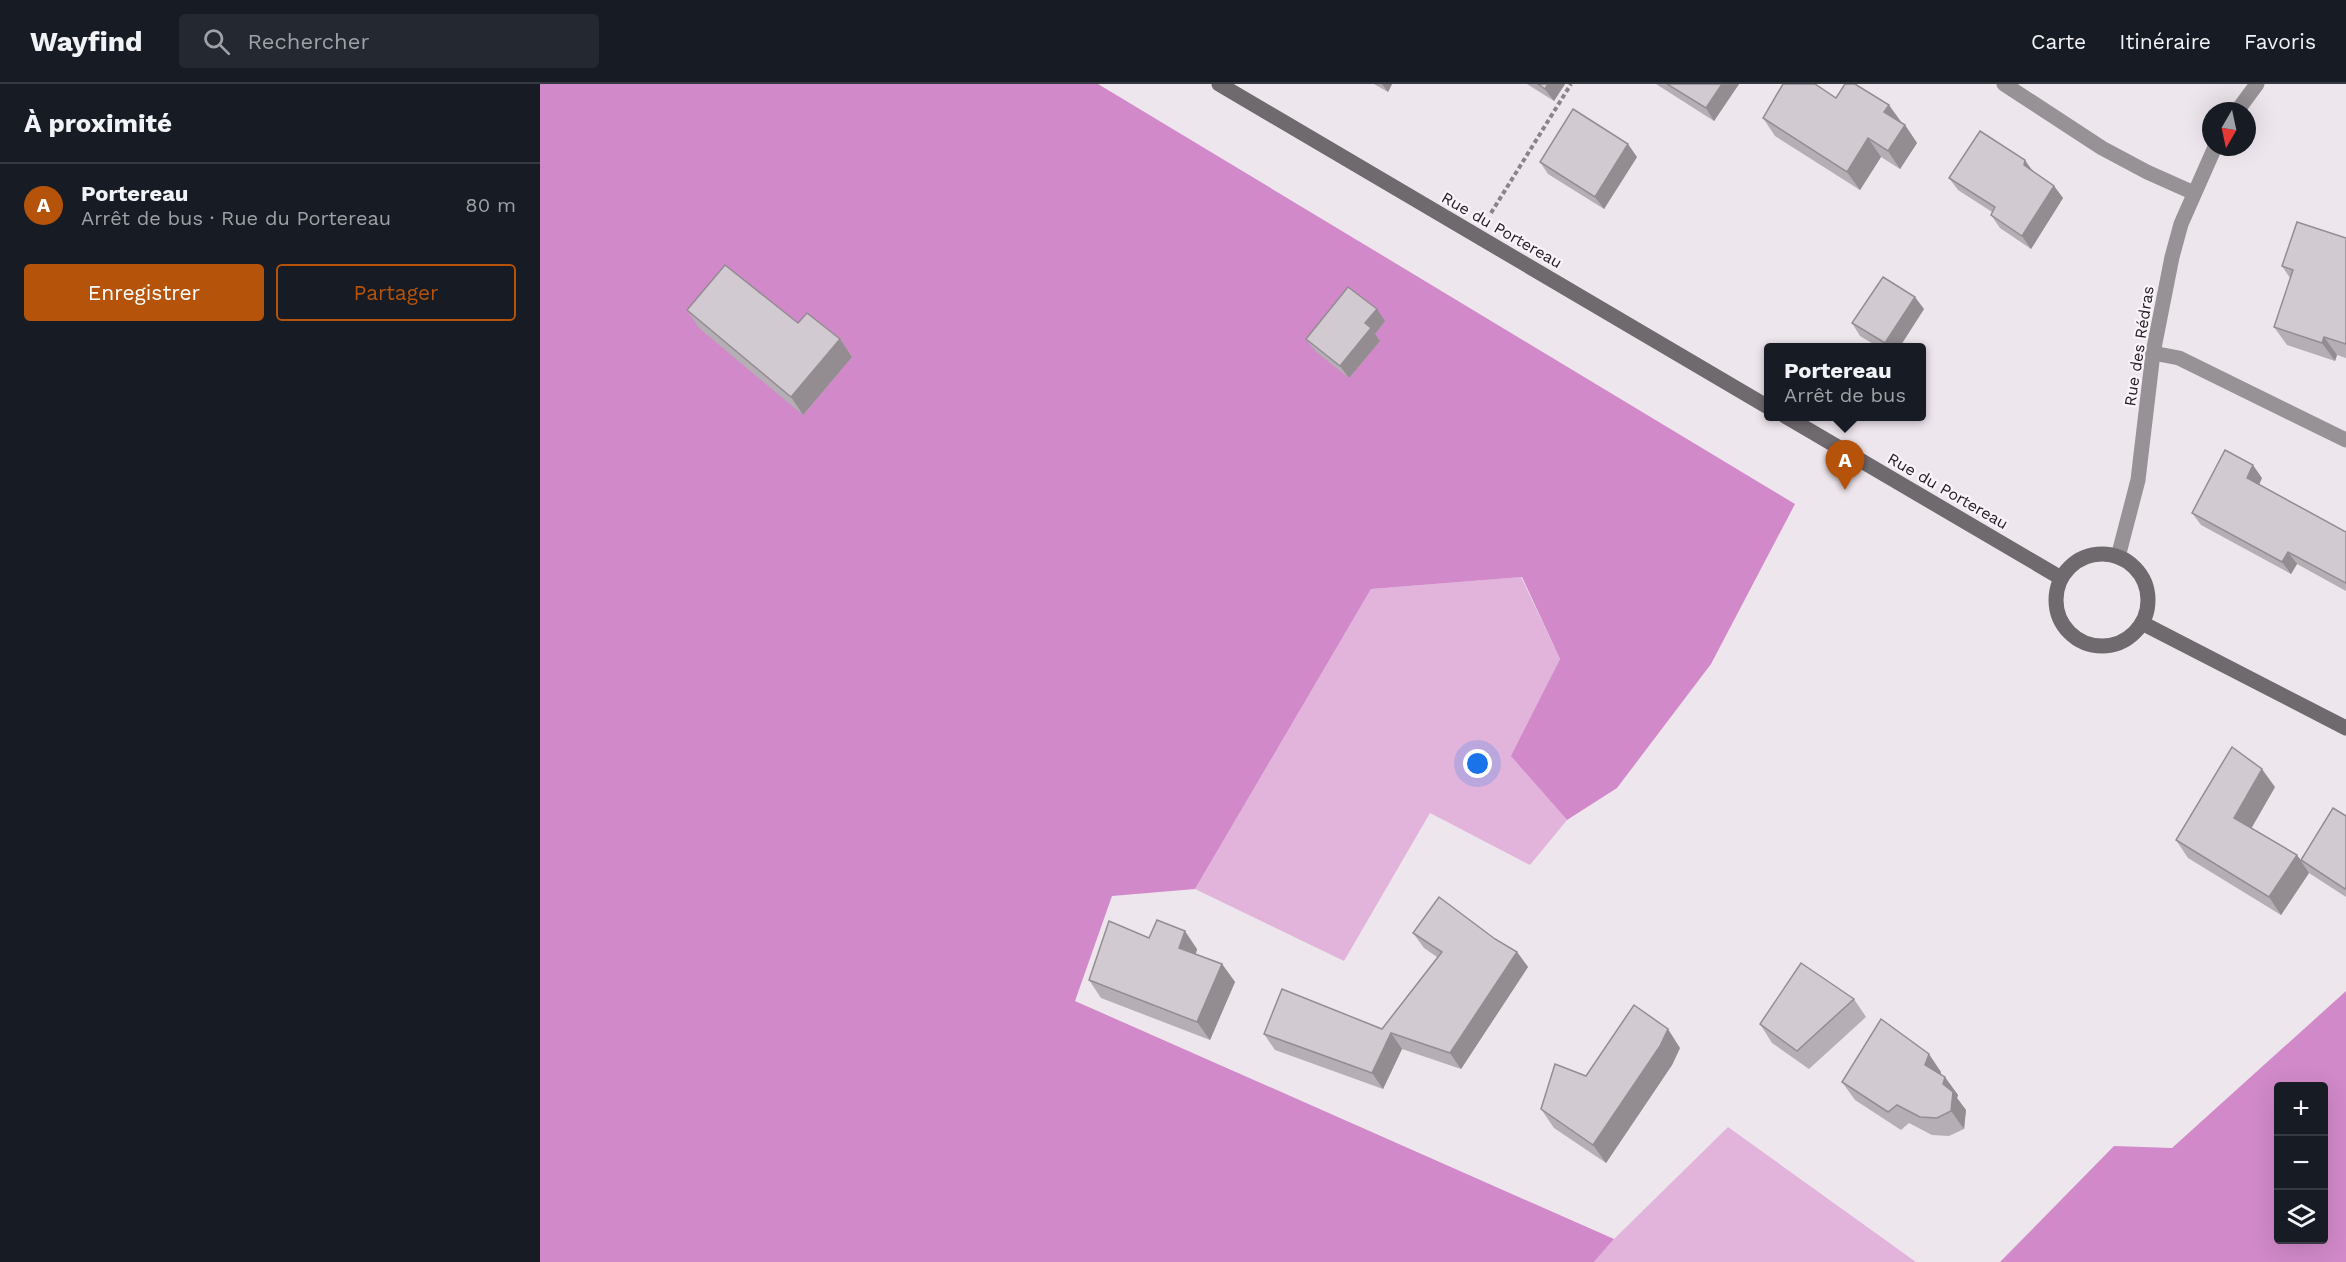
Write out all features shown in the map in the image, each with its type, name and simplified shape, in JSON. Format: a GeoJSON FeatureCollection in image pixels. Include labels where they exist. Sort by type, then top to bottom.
{"type":"FeatureCollection","features":[{"type":"Feature","properties":{"kind":"street","name":"Rue du Portereau"},"geometry":{"type":"LineString","coordinates":[[1219,84],[1764,405]]}},
{"type":"Feature","properties":{"kind":"street"},"geometry":{"type":"LineString","coordinates":[[2004,84],[2102,148],[2194,193]]}},
{"type":"Feature","properties":{"kind":"street"},"geometry":{"type":"LineString","coordinates":[[2244,102],[2257,84]]}},
{"type":"Feature","properties":{"kind":"street","name":"Rue des Rédras"},"geometry":{"type":"LineString","coordinates":[[2118,557],[2138,480],[2153,353],[2172,257],[2181,224],[2211,156]]}},
{"type":"Feature","properties":{"kind":"street"},"geometry":{"type":"LineString","coordinates":[[2153,353],[2180,358],[2346,440]]}},
{"type":"Feature","properties":{"kind":"street","name":"Rue du Portereau"},"geometry":{"type":"LineString","coordinates":[[1792,421],[2061,578]]}},
{"type":"Feature","properties":{"kind":"street"},"geometry":{"type":"LineString","coordinates":[[2105,554],[2118,557],[2132,565],[2142,577],[2147,592],[2148,608],[2142,623],[2132,635],[2118,643],[2102,646],[2086,644],[2072,635],[2062,624],[2056,609],[2056,592],[2061,578],[2069,567],[2092,555],[2105,554]]}},
{"type":"Feature","properties":{"kind":"street"},"geometry":{"type":"LineString","coordinates":[[2142,623],[2346,728]]}},
{"type":"Feature","properties":{"kind":"path"},"geometry":{"type":"LineString","coordinates":[[1476,236],[1571,84]]}},
{"type":"Feature","properties":{"kind":"shaded area"},"geometry":{"type":"Polygon","coordinates":[[[540,84],[1098,84],[1795,504],[1711,664],[1617,788],[1567,820],[1511,756],[1560,659],[1522,577],[1371,589],[1195,889],[1112,896],[1075,1001],[1614,1239],[1594,1262],[540,1262],[540,84]]]}},
{"type":"Feature","properties":{"kind":"shaded area"},"geometry":{"type":"Polygon","coordinates":[[[1521,577],[1560,659],[1512,756],[1567,820],[1530,865],[1430,813],[1344,961],[1195,889],[1371,589],[1521,577]]]}},
{"type":"Feature","properties":{"kind":"shaded area"},"geometry":{"type":"Polygon","coordinates":[[[2346,991],[2346,1262],[2000,1262],[2114,1146],[2172,1148],[2346,991]]]}},
{"type":"Feature","properties":{"kind":"shaded area"},"geometry":{"type":"Polygon","coordinates":[[[1728,1127],[1916,1262],[1594,1262],[1614,1239],[1728,1127]]]}},
{"type":"Feature","properties":{"kind":"building"},"geometry":{"type":"Polygon","coordinates":[[[1538,84],[1548,84],[1545,89],[1538,84]]]}},
{"type":"Feature","properties":{"kind":"building"},"geometry":{"type":"Polygon","coordinates":[[[1667,84],[1722,84],[1706,108],[1667,84]]]}},
{"type":"Feature","properties":{"kind":"building"},"geometry":{"type":"Polygon","coordinates":[[[1783,84],[1815,84],[1836,98],[1845,84],[1855,84],[1889,105],[1884,112],[1905,125],[1888,151],[1868,138],[1847,172],[1763,118],[1783,84]]]}},
{"type":"Feature","properties":{"kind":"building"},"geometry":{"type":"Polygon","coordinates":[[[1573,109],[1628,144],[1595,197],[1540,162],[1573,109]]]}},
{"type":"Feature","properties":{"kind":"building"},"geometry":{"type":"Polygon","coordinates":[[[1980,131],[2025,160],[2024,165],[2054,186],[2022,236],[1991,215],[1995,207],[1949,178],[1980,131]]]}},
{"type":"Feature","properties":{"kind":"building"},"geometry":{"type":"Polygon","coordinates":[[[2297,222],[2346,238],[2346,344],[2324,337],[2322,343],[2274,327],[2293,270],[2282,266],[2297,222]]]}},
{"type":"Feature","properties":{"kind":"building"},"geometry":{"type":"Polygon","coordinates":[[[725,265],[798,323],[807,313],[840,339],[791,397],[687,310],[725,265]]]}},
{"type":"Feature","properties":{"kind":"building"},"geometry":{"type":"Polygon","coordinates":[[[1883,277],[1915,297],[1885,343],[1852,323],[1883,277]]]}},
{"type":"Feature","properties":{"kind":"building"},"geometry":{"type":"Polygon","coordinates":[[[1348,287],[1377,309],[1365,323],[1371,328],[1340,366],[1306,339],[1348,287]]]}},
{"type":"Feature","properties":{"kind":"building"},"geometry":{"type":"Polygon","coordinates":[[[2225,450],[2253,465],[2247,478],[2346,532],[2346,583],[2288,552],[2282,562],[2192,513],[2225,450]]]}},
{"type":"Feature","properties":{"kind":"building"},"geometry":{"type":"Polygon","coordinates":[[[2232,747],[2262,769],[2234,818],[2297,855],[2269,897],[2176,840],[2232,747]]]}},
{"type":"Feature","properties":{"kind":"building"},"geometry":{"type":"Polygon","coordinates":[[[2333,808],[2346,816],[2345,889],[2301,860],[2333,808]]]}},
{"type":"Feature","properties":{"kind":"building"},"geometry":{"type":"Polygon","coordinates":[[[1439,897],[1495,939],[1517,952],[1450,1053],[1391,1033],[1372,1073],[1264,1034],[1282,989],[1382,1029],[1442,952],[1413,933],[1439,897]]]}},
{"type":"Feature","properties":{"kind":"building"},"geometry":{"type":"Polygon","coordinates":[[[1157,920],[1185,931],[1179,948],[1222,964],[1197,1022],[1089,980],[1109,921],[1149,938],[1157,920]]]}},
{"type":"Feature","properties":{"kind":"building"},"geometry":{"type":"Polygon","coordinates":[[[1801,963],[1854,999],[1797,1051],[1760,1024],[1801,963]]]}},
{"type":"Feature","properties":{"kind":"building"},"geometry":{"type":"Polygon","coordinates":[[[1634,1005],[1668,1029],[1660,1046],[1593,1145],[1541,1109],[1555,1064],[1586,1076],[1634,1005]]]}},
{"type":"Feature","properties":{"kind":"building"},"geometry":{"type":"Polygon","coordinates":[[[1881,1019],[1929,1054],[1925,1065],[1945,1077],[1943,1084],[1953,1092],[1951,1111],[1937,1118],[1920,1117],[1897,1105],[1888,1112],[1842,1082],[1881,1019]]]}},
{"type":"Feature","properties":{"kind":"place","name":"Portereau"},"geometry":{"type":"Point","coordinates":[1845,490]}}]}
